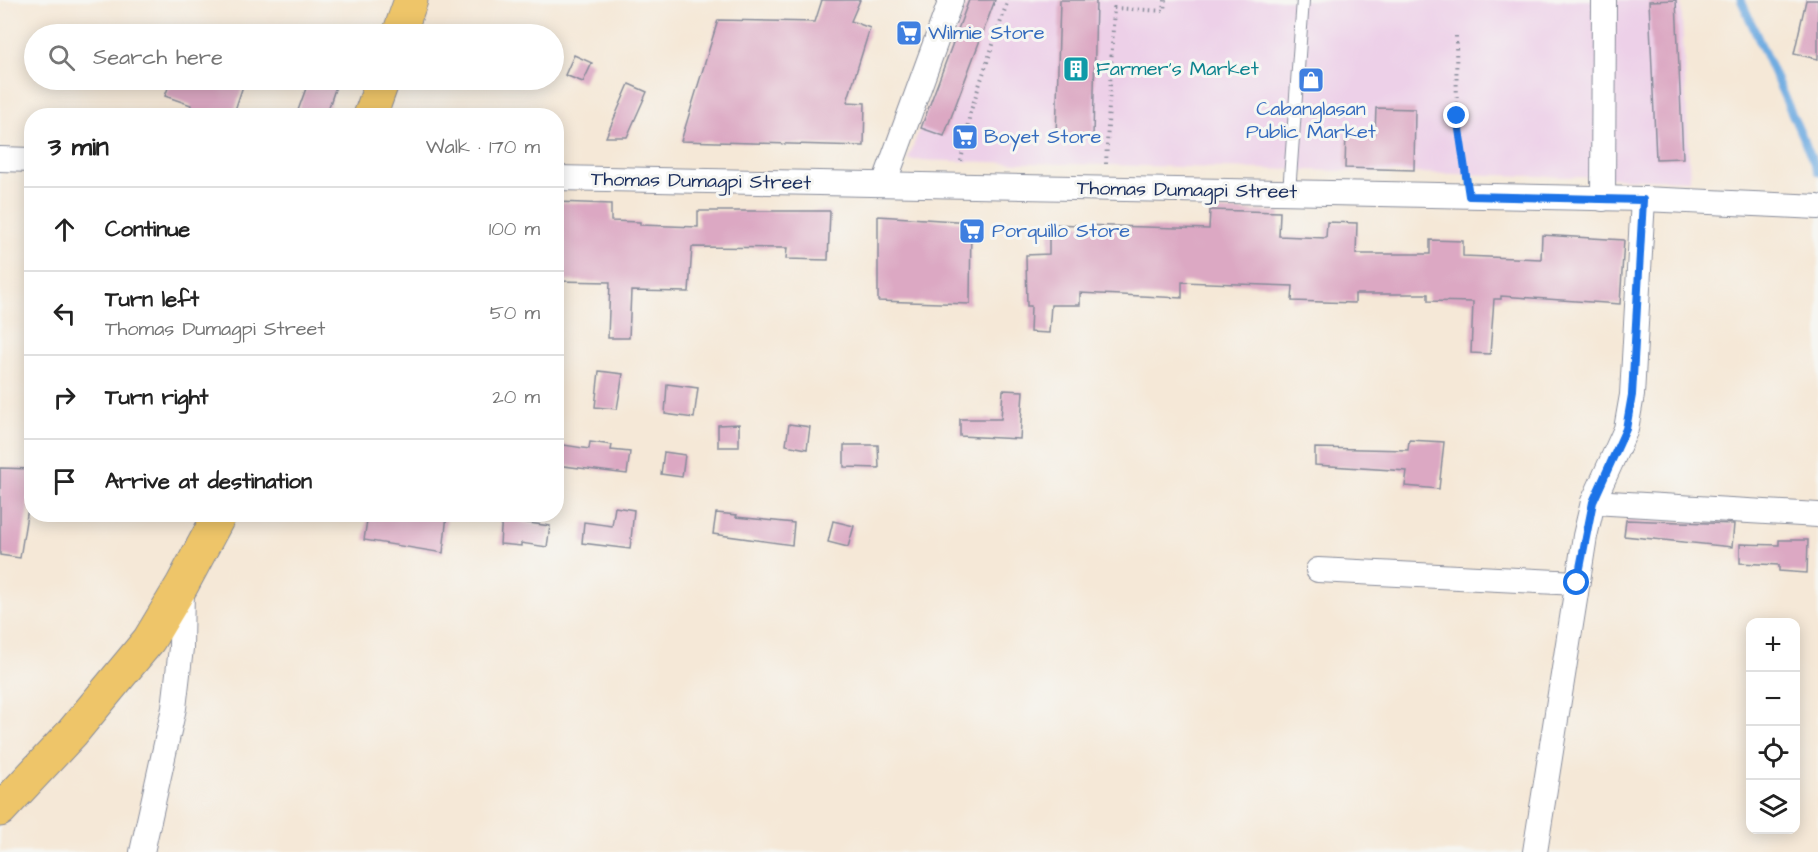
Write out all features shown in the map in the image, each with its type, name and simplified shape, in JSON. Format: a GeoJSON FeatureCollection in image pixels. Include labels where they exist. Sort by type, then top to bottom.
{"type":"FeatureCollection","features":[{"type":"Feature","properties":{"kind":"main road"},"geometry":{"type":"LineString","coordinates":[[403,24],[411,0]]}},
{"type":"Feature","properties":{"kind":"main road"},"geometry":{"type":"LineString","coordinates":[[373,108],[379,90]]}},
{"type":"Feature","properties":{"kind":"main road"},"geometry":{"type":"LineString","coordinates":[[0,810],[72,733],[149,640],[216,522]]}},
{"type":"Feature","properties":{"kind":"street"},"geometry":{"type":"LineString","coordinates":[[884,184],[951,0]]}},
{"type":"Feature","properties":{"kind":"street"},"geometry":{"type":"LineString","coordinates":[[1603,199],[1604,0]]}},
{"type":"Feature","properties":{"kind":"street"},"geometry":{"type":"LineString","coordinates":[[0,159],[24,160]]}},
{"type":"Feature","properties":{"kind":"street","name":"Thomas Dumagpi Street"},"geometry":{"type":"LineString","coordinates":[[564,178],[1603,199],[1818,207]]}},
{"type":"Feature","properties":{"kind":"street"},"geometry":{"type":"LineString","coordinates":[[1535,852],[1577,583],[1593,502],[1626,429],[1632,395],[1643,200]]}},
{"type":"Feature","properties":{"kind":"street"},"geometry":{"type":"LineString","coordinates":[[1593,502],[1818,515]]}},
{"type":"Feature","properties":{"kind":"street"},"geometry":{"type":"LineString","coordinates":[[1318,570],[1577,583]]}},
{"type":"Feature","properties":{"kind":"street"},"geometry":{"type":"LineString","coordinates":[[142,852],[174,708],[181,648],[182,585]]}},
{"type":"Feature","properties":{"kind":"lane"},"geometry":{"type":"LineString","coordinates":[[1289,192],[1303,0]]}},
{"type":"Feature","properties":{"kind":"path"},"geometry":{"type":"LineString","coordinates":[[959,186],[962,148],[970,113],[1008,0]]}},
{"type":"Feature","properties":{"kind":"path"},"geometry":{"type":"LineString","coordinates":[[1104,189],[1114,8],[1164,11],[1165,0]]}},
{"type":"Feature","properties":{"kind":"path"},"geometry":{"type":"LineString","coordinates":[[1456,36],[1457,116],[1469,196]]}},
{"type":"Feature","properties":{"kind":"shaded area","name":"Cabanglasan Public Market"},"geometry":{"type":"Polygon","coordinates":[[[968,0],[1681,0],[1690,180],[908,160],[968,0]]]}},
{"type":"Feature","properties":{"kind":"building"},"geometry":{"type":"Polygon","coordinates":[[[822,0],[860,0],[851,21],[870,28],[847,102],[865,103],[864,146],[681,141],[718,20],[815,22],[822,0]]]}},
{"type":"Feature","properties":{"kind":"building"},"geometry":{"type":"Polygon","coordinates":[[[969,0],[995,0],[944,136],[921,128],[969,0]]]}},
{"type":"Feature","properties":{"kind":"building","name":"Farmer's Market"},"geometry":{"type":"Polygon","coordinates":[[[1060,0],[1096,0],[1093,138],[1056,137],[1060,0]]]}},
{"type":"Feature","properties":{"kind":"building"},"geometry":{"type":"Polygon","coordinates":[[[1676,0],[1683,158],[1656,159],[1649,1],[1676,0]]]}},
{"type":"Feature","properties":{"kind":"building"},"geometry":{"type":"Polygon","coordinates":[[[1806,0],[1818,0],[1818,59],[1794,54],[1806,0]]]}},
{"type":"Feature","properties":{"kind":"building"},"geometry":{"type":"Polygon","coordinates":[[[574,55],[592,63],[583,82],[565,75],[574,55]]]}},
{"type":"Feature","properties":{"kind":"building"},"geometry":{"type":"Polygon","coordinates":[[[629,84],[647,92],[627,137],[606,137],[629,84]]]}},
{"type":"Feature","properties":{"kind":"building"},"geometry":{"type":"Polygon","coordinates":[[[167,90],[242,90],[236,108],[191,108],[191,105],[165,96],[167,90]]]}},
{"type":"Feature","properties":{"kind":"building"},"geometry":{"type":"Polygon","coordinates":[[[305,90],[335,90],[329,108],[299,108],[305,90]]]}},
{"type":"Feature","properties":{"kind":"building"},"geometry":{"type":"Polygon","coordinates":[[[1376,108],[1415,109],[1414,170],[1345,168],[1346,133],[1375,134],[1376,108]]]}},
{"type":"Feature","properties":{"kind":"building"},"geometry":{"type":"Polygon","coordinates":[[[564,202],[611,204],[611,221],[640,222],[640,225],[698,227],[698,211],[830,211],[828,260],[786,259],[787,248],[692,247],[689,292],[631,291],[629,338],[608,338],[610,282],[564,281],[564,202]]]}},
{"type":"Feature","properties":{"kind":"building"},"geometry":{"type":"Polygon","coordinates":[[[1210,210],[1280,212],[1279,236],[1326,238],[1327,222],[1357,223],[1356,254],[1430,254],[1430,240],[1463,241],[1463,256],[1541,259],[1542,235],[1624,240],[1620,304],[1501,296],[1501,299],[1494,299],[1490,354],[1471,353],[1473,302],[1428,301],[1428,294],[1355,294],[1355,303],[1292,301],[1293,286],[1182,282],[1182,298],[1080,293],[1080,305],[1051,305],[1049,333],[1030,332],[1031,306],[1027,306],[1026,255],[1049,254],[1049,224],[1209,229],[1210,210]]]}},
{"type":"Feature","properties":{"kind":"building"},"geometry":{"type":"Polygon","coordinates":[[[878,216],[971,222],[970,304],[878,301],[878,216]]]}},
{"type":"Feature","properties":{"kind":"building"},"geometry":{"type":"Polygon","coordinates":[[[599,371],[623,374],[617,409],[595,407],[599,371]]]}},
{"type":"Feature","properties":{"kind":"building"},"geometry":{"type":"Polygon","coordinates":[[[667,384],[698,388],[694,418],[665,414],[667,384]]]}},
{"type":"Feature","properties":{"kind":"building"},"geometry":{"type":"Polygon","coordinates":[[[1003,390],[1023,391],[1020,439],[960,436],[960,419],[1001,419],[1003,390]]]}},
{"type":"Feature","properties":{"kind":"building"},"geometry":{"type":"Polygon","coordinates":[[[739,424],[739,447],[718,447],[718,425],[739,424]]]}},
{"type":"Feature","properties":{"kind":"building"},"geometry":{"type":"Polygon","coordinates":[[[789,424],[810,427],[807,449],[786,445],[789,424]]]}},
{"type":"Feature","properties":{"kind":"building"},"geometry":{"type":"Polygon","coordinates":[[[1409,440],[1444,442],[1439,489],[1405,486],[1407,471],[1315,465],[1315,448],[1408,450],[1409,440]]]}},
{"type":"Feature","properties":{"kind":"building"},"geometry":{"type":"Polygon","coordinates":[[[590,442],[612,445],[611,450],[630,452],[627,474],[564,466],[564,445],[589,449],[590,442]]]}},
{"type":"Feature","properties":{"kind":"building"},"geometry":{"type":"Polygon","coordinates":[[[844,445],[878,445],[879,468],[844,467],[844,445]]]}},
{"type":"Feature","properties":{"kind":"building"},"geometry":{"type":"Polygon","coordinates":[[[664,452],[685,455],[682,477],[661,474],[664,452]]]}},
{"type":"Feature","properties":{"kind":"building"},"geometry":{"type":"Polygon","coordinates":[[[0,468],[24,469],[24,522],[26,522],[20,558],[0,555],[0,468]]]}},
{"type":"Feature","properties":{"kind":"building"},"geometry":{"type":"Polygon","coordinates":[[[615,507],[634,510],[630,549],[582,543],[584,522],[612,526],[615,507]]]}},
{"type":"Feature","properties":{"kind":"building"},"geometry":{"type":"Polygon","coordinates":[[[716,513],[794,523],[792,545],[713,534],[716,513]]]}},
{"type":"Feature","properties":{"kind":"building"},"geometry":{"type":"Polygon","coordinates":[[[1626,520],[1734,524],[1732,547],[1624,536],[1626,520]]]}},
{"type":"Feature","properties":{"kind":"building"},"geometry":{"type":"Polygon","coordinates":[[[833,521],[854,526],[848,547],[828,542],[833,521]]]}},
{"type":"Feature","properties":{"kind":"building"},"geometry":{"type":"Polygon","coordinates":[[[367,522],[446,522],[443,553],[364,540],[367,522]]]}},
{"type":"Feature","properties":{"kind":"building"},"geometry":{"type":"Polygon","coordinates":[[[501,522],[550,526],[547,547],[521,543],[521,546],[500,544],[501,522]]]}},
{"type":"Feature","properties":{"kind":"building"},"geometry":{"type":"Polygon","coordinates":[[[1779,540],[1808,540],[1807,573],[1779,571],[1779,565],[1740,563],[1740,544],[1779,545],[1779,540]]]}},
{"type":"Feature","properties":{"kind":"waterway"},"geometry":{"type":"LineString","coordinates":[[1741,0],[1818,172]]}},
{"type":"Feature","properties":{"kind":"place","name":"Wilmie Store"},"geometry":{"type":"Point","coordinates":[909,33]}},
{"type":"Feature","properties":{"kind":"place","name":"Farmer's Market"},"geometry":{"type":"Point","coordinates":[1076,69]}},
{"type":"Feature","properties":{"kind":"place","name":"Cabanglasan Public Market"},"geometry":{"type":"Point","coordinates":[1311,80]}},
{"type":"Feature","properties":{"kind":"place","name":"Boyet Store"},"geometry":{"type":"Point","coordinates":[965,137]}},
{"type":"Feature","properties":{"kind":"place","name":"Porquillo Store"},"geometry":{"type":"Point","coordinates":[972,231]}},
{"type":"Feature","properties":{"kind":"route"},"geometry":{"type":"LineString","coordinates":[[1457,116],[1469,196],[1643,200],[1632,395],[1626,429],[1593,502],[1577,583]]}}]}
